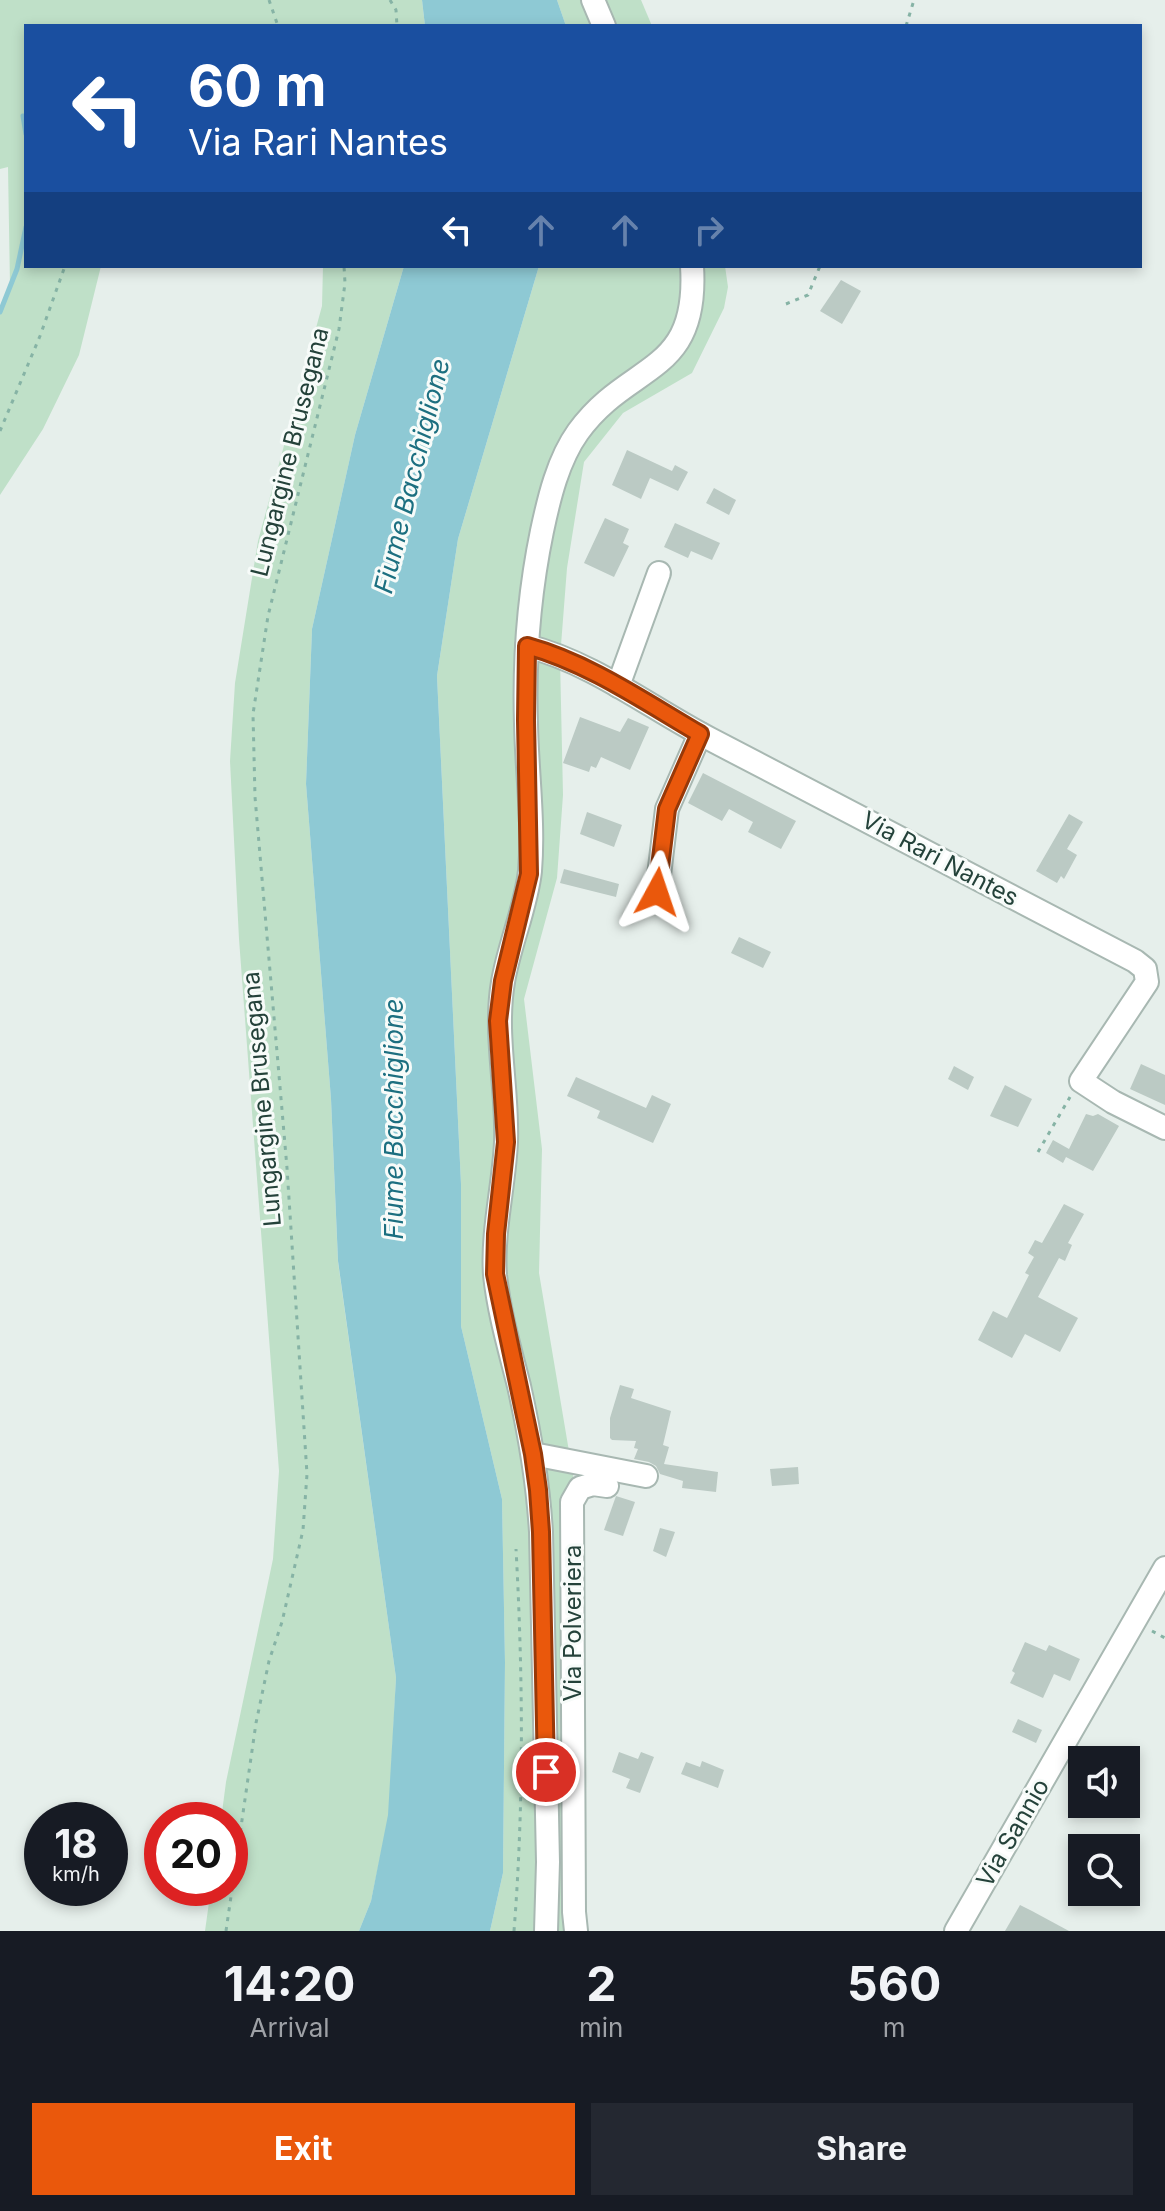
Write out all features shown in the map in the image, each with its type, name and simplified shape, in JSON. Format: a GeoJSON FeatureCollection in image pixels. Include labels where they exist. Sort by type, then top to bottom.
{"type":"FeatureCollection","features":[{"type":"Feature","properties":{"kind":"street"},"geometry":{"type":"LineString","coordinates":[[593,0],[603,24]]}},
{"type":"Feature","properties":{"kind":"street","name":"Via Polveriera"},"geometry":{"type":"LineString","coordinates":[[546,1931],[548,1862],[541,1532],[533,1454],[495,1274],[506,1142],[498,1021],[503,981],[529,874],[526,720],[531,593],[542,528],[563,457],[596,411],[615,394],[653,369],[682,338],[689,320],[692,268]]}},
{"type":"Feature","properties":{"kind":"street"},"geometry":{"type":"LineString","coordinates":[[618,686],[659,573]]}},
{"type":"Feature","properties":{"kind":"street","name":"Via Rari Nantes"},"geometry":{"type":"LineString","coordinates":[[527,646],[550,652],[618,686],[700,734],[1135,961],[1145,969],[1147,982],[1081,1081]]}},
{"type":"Feature","properties":{"kind":"street"},"geometry":{"type":"LineString","coordinates":[[657,892],[667,809],[700,734]]}},
{"type":"Feature","properties":{"kind":"street"},"geometry":{"type":"LineString","coordinates":[[1081,1081],[1113,1102],[1165,1128]]}},
{"type":"Feature","properties":{"kind":"street"},"geometry":{"type":"LineString","coordinates":[[533,1454],[646,1476]]}},
{"type":"Feature","properties":{"kind":"street","name":"Via Polveriera"},"geometry":{"type":"LineString","coordinates":[[576,1931],[572,1502],[580,1488],[593,1484],[607,1486]]}},
{"type":"Feature","properties":{"kind":"street","name":"Via Sannio"},"geometry":{"type":"LineString","coordinates":[[956,1931],[1165,1568]]}},
{"type":"Feature","properties":{"kind":"path"},"geometry":{"type":"LineString","coordinates":[[269,0],[277,24]]}},
{"type":"Feature","properties":{"kind":"path"},"geometry":{"type":"LineString","coordinates":[[390,0],[396,10],[397,24]]}},
{"type":"Feature","properties":{"kind":"path"},"geometry":{"type":"LineString","coordinates":[[907,24],[914,0]]}},
{"type":"Feature","properties":{"kind":"path"},"geometry":{"type":"LineString","coordinates":[[0,431],[64,268]]}},
{"type":"Feature","properties":{"kind":"path","name":"Lungargine Brusegana"},"geometry":{"type":"LineString","coordinates":[[226,1931],[256,1723],[303,1530],[307,1474],[287,1168],[255,797],[253,714],[268,616],[339,329],[344,268]]}},
{"type":"Feature","properties":{"kind":"path"},"geometry":{"type":"LineString","coordinates":[[786,304],[808,295],[819,268]]}},
{"type":"Feature","properties":{"kind":"path"},"geometry":{"type":"LineString","coordinates":[[1038,1152],[1081,1081]]}},
{"type":"Feature","properties":{"kind":"path"},"geometry":{"type":"LineString","coordinates":[[514,1931],[519,1860],[521,1714],[516,1549]]}},
{"type":"Feature","properties":{"kind":"green space"},"geometry":{"type":"Polygon","coordinates":[[[0,0],[422,0],[425,24],[24,24],[24,268],[101,268],[79,355],[43,429],[0,495],[0,311],[10,286],[8,167],[0,169],[0,0]]]}},
{"type":"Feature","properties":{"kind":"green space"},"geometry":{"type":"Polygon","coordinates":[[[557,0],[641,0],[651,24],[565,24],[557,0]]]}},
{"type":"Feature","properties":{"kind":"green space"},"geometry":{"type":"Polygon","coordinates":[[[323,268],[403,268],[355,435],[312,629],[306,784],[331,1099],[338,1262],[396,1678],[389,1815],[371,1901],[359,1931],[205,1931],[208,1906],[248,1906],[248,1802],[223,1802],[273,1559],[279,1471],[239,939],[230,761],[235,683],[258,541],[322,306],[323,268]]]}},
{"type":"Feature","properties":{"kind":"green space"},"geometry":{"type":"Polygon","coordinates":[[[538,268],[725,268],[728,287],[724,308],[692,373],[623,413],[584,462],[567,568],[560,658],[563,795],[557,878],[524,999],[542,1149],[539,1273],[577,1499],[581,1931],[490,1931],[503,1873],[505,1662],[502,1499],[461,1326],[461,1184],[437,676],[458,539],[538,268]]]}},
{"type":"Feature","properties":{"kind":"water"},"geometry":{"type":"Polygon","coordinates":[[[422,0],[557,0],[565,24],[425,24],[422,0]]]}},
{"type":"Feature","properties":{"kind":"water","name":"Fiume Bacchiglione"},"geometry":{"type":"Polygon","coordinates":[[[403,268],[538,268],[458,539],[437,676],[461,1184],[461,1326],[502,1499],[505,1662],[503,1873],[490,1931],[359,1931],[371,1901],[388,1815],[396,1678],[338,1261],[331,1099],[306,784],[312,629],[355,435],[403,268]]]}},
{"type":"Feature","properties":{"kind":"building"},"geometry":{"type":"Polygon","coordinates":[[[841,280],[861,291],[842,324],[820,311],[841,280]]]}},
{"type":"Feature","properties":{"kind":"building"},"geometry":{"type":"Polygon","coordinates":[[[627,450],[672,471],[675,465],[688,472],[678,491],[650,478],[641,499],[612,485],[627,450]]]}},
{"type":"Feature","properties":{"kind":"building"},"geometry":{"type":"Polygon","coordinates":[[[714,488],[736,500],[729,515],[706,503],[714,488]]]}},
{"type":"Feature","properties":{"kind":"building"},"geometry":{"type":"Polygon","coordinates":[[[605,518],[629,529],[623,543],[629,546],[614,577],[584,563],[605,518]]]}},
{"type":"Feature","properties":{"kind":"building"},"geometry":{"type":"Polygon","coordinates":[[[675,523],[720,543],[712,560],[691,551],[688,558],[664,547],[675,523]]]}},
{"type":"Feature","properties":{"kind":"building"},"geometry":{"type":"Polygon","coordinates":[[[580,717],[620,732],[628,718],[649,727],[630,770],[601,757],[596,768],[591,766],[589,772],[563,763],[580,717]]]}},
{"type":"Feature","properties":{"kind":"building"},"geometry":{"type":"Polygon","coordinates":[[[703,773],[796,821],[781,849],[748,832],[753,822],[729,809],[722,821],[688,803],[703,773]]]}},
{"type":"Feature","properties":{"kind":"building"},"geometry":{"type":"Polygon","coordinates":[[[587,812],[622,825],[614,847],[580,834],[587,812]]]}},
{"type":"Feature","properties":{"kind":"building"},"geometry":{"type":"Polygon","coordinates":[[[1069,814],[1083,822],[1067,849],[1077,855],[1064,879],[1061,876],[1057,883],[1036,871],[1069,814]]]}},
{"type":"Feature","properties":{"kind":"building"},"geometry":{"type":"Polygon","coordinates":[[[564,869],[619,884],[616,897],[560,883],[564,869]]]}},
{"type":"Feature","properties":{"kind":"building"},"geometry":{"type":"Polygon","coordinates":[[[739,937],[771,952],[763,968],[731,953],[739,937]]]}},
{"type":"Feature","properties":{"kind":"building"},"geometry":{"type":"Polygon","coordinates":[[[1141,1064],[1165,1075],[1165,1105],[1130,1089],[1141,1064]]]}},
{"type":"Feature","properties":{"kind":"building"},"geometry":{"type":"Polygon","coordinates":[[[954,1066],[974,1077],[968,1090],[948,1079],[954,1066]]]}},
{"type":"Feature","properties":{"kind":"building"},"geometry":{"type":"Polygon","coordinates":[[[576,1077],[646,1108],[652,1095],[671,1104],[653,1143],[597,1118],[600,1111],[567,1096],[576,1077]]]}},
{"type":"Feature","properties":{"kind":"building"},"geometry":{"type":"Polygon","coordinates":[[[1005,1085],[1032,1099],[1018,1127],[990,1116],[1005,1085]]]}},
{"type":"Feature","properties":{"kind":"building"},"geometry":{"type":"Polygon","coordinates":[[[1086,1114],[1098,1114],[1119,1126],[1093,1171],[1066,1157],[1063,1163],[1046,1153],[1053,1140],[1069,1149],[1086,1114]]]}},
{"type":"Feature","properties":{"kind":"building"},"geometry":{"type":"Polygon","coordinates":[[[1064,1204],[1084,1214],[1068,1243],[1072,1245],[1065,1261],[1059,1258],[1038,1297],[1078,1318],[1060,1352],[1025,1334],[1012,1358],[978,1340],[993,1311],[1007,1318],[1029,1275],[1025,1273],[1034,1257],[1028,1253],[1035,1240],[1042,1243],[1064,1204]]]}},
{"type":"Feature","properties":{"kind":"building"},"geometry":{"type":"Polygon","coordinates":[[[620,1385],[634,1389],[631,1398],[671,1411],[663,1445],[669,1447],[664,1464],[718,1472],[716,1492],[682,1488],[683,1481],[660,1474],[656,1466],[649,1462],[634,1459],[638,1449],[634,1448],[636,1441],[610,1438],[610,1418],[620,1385]]]}},
{"type":"Feature","properties":{"kind":"building"},"geometry":{"type":"Polygon","coordinates":[[[798,1467],[799,1484],[772,1486],[770,1469],[798,1467]]]}},
{"type":"Feature","properties":{"kind":"building"},"geometry":{"type":"Polygon","coordinates":[[[616,1496],[635,1502],[623,1536],[604,1530],[616,1496]]]}},
{"type":"Feature","properties":{"kind":"building"},"geometry":{"type":"Polygon","coordinates":[[[660,1528],[675,1532],[666,1557],[653,1551],[660,1528]]]}},
{"type":"Feature","properties":{"kind":"building"},"geometry":{"type":"Polygon","coordinates":[[[1025,1642],[1046,1651],[1049,1645],[1080,1659],[1070,1681],[1054,1674],[1043,1698],[1010,1683],[1025,1642]]]}},
{"type":"Feature","properties":{"kind":"building"},"geometry":{"type":"Polygon","coordinates":[[[1018,1719],[1042,1730],[1036,1743],[1012,1732],[1018,1719]]]}},
{"type":"Feature","properties":{"kind":"building"},"geometry":{"type":"Polygon","coordinates":[[[619,1752],[638,1759],[641,1752],[654,1757],[640,1793],[626,1788],[630,1779],[612,1772],[619,1752]]]}},
{"type":"Feature","properties":{"kind":"building"},"geometry":{"type":"Polygon","coordinates":[[[702,1761],[724,1770],[718,1788],[681,1774],[686,1762],[700,1767],[702,1761]]]}},
{"type":"Feature","properties":{"kind":"building"},"geometry":{"type":"Polygon","coordinates":[[[1020,1905],[1032,1911],[1069,1931],[1005,1931],[1020,1905]]]}},
{"type":"Feature","properties":{"kind":"waterway"},"geometry":{"type":"LineString","coordinates":[[23,116],[24,122]]}},
{"type":"Feature","properties":{"kind":"waterway"},"geometry":{"type":"LineString","coordinates":[[0,312],[17,269],[24,236]]}},
{"type":"Feature","properties":{"kind":"route"},"geometry":{"type":"LineString","coordinates":[[546,1772],[538,1490],[495,1274],[506,1142],[498,1021],[503,981],[529,874],[527,646],[550,652],[618,686],[700,734],[667,809],[657,892]]}}]}
